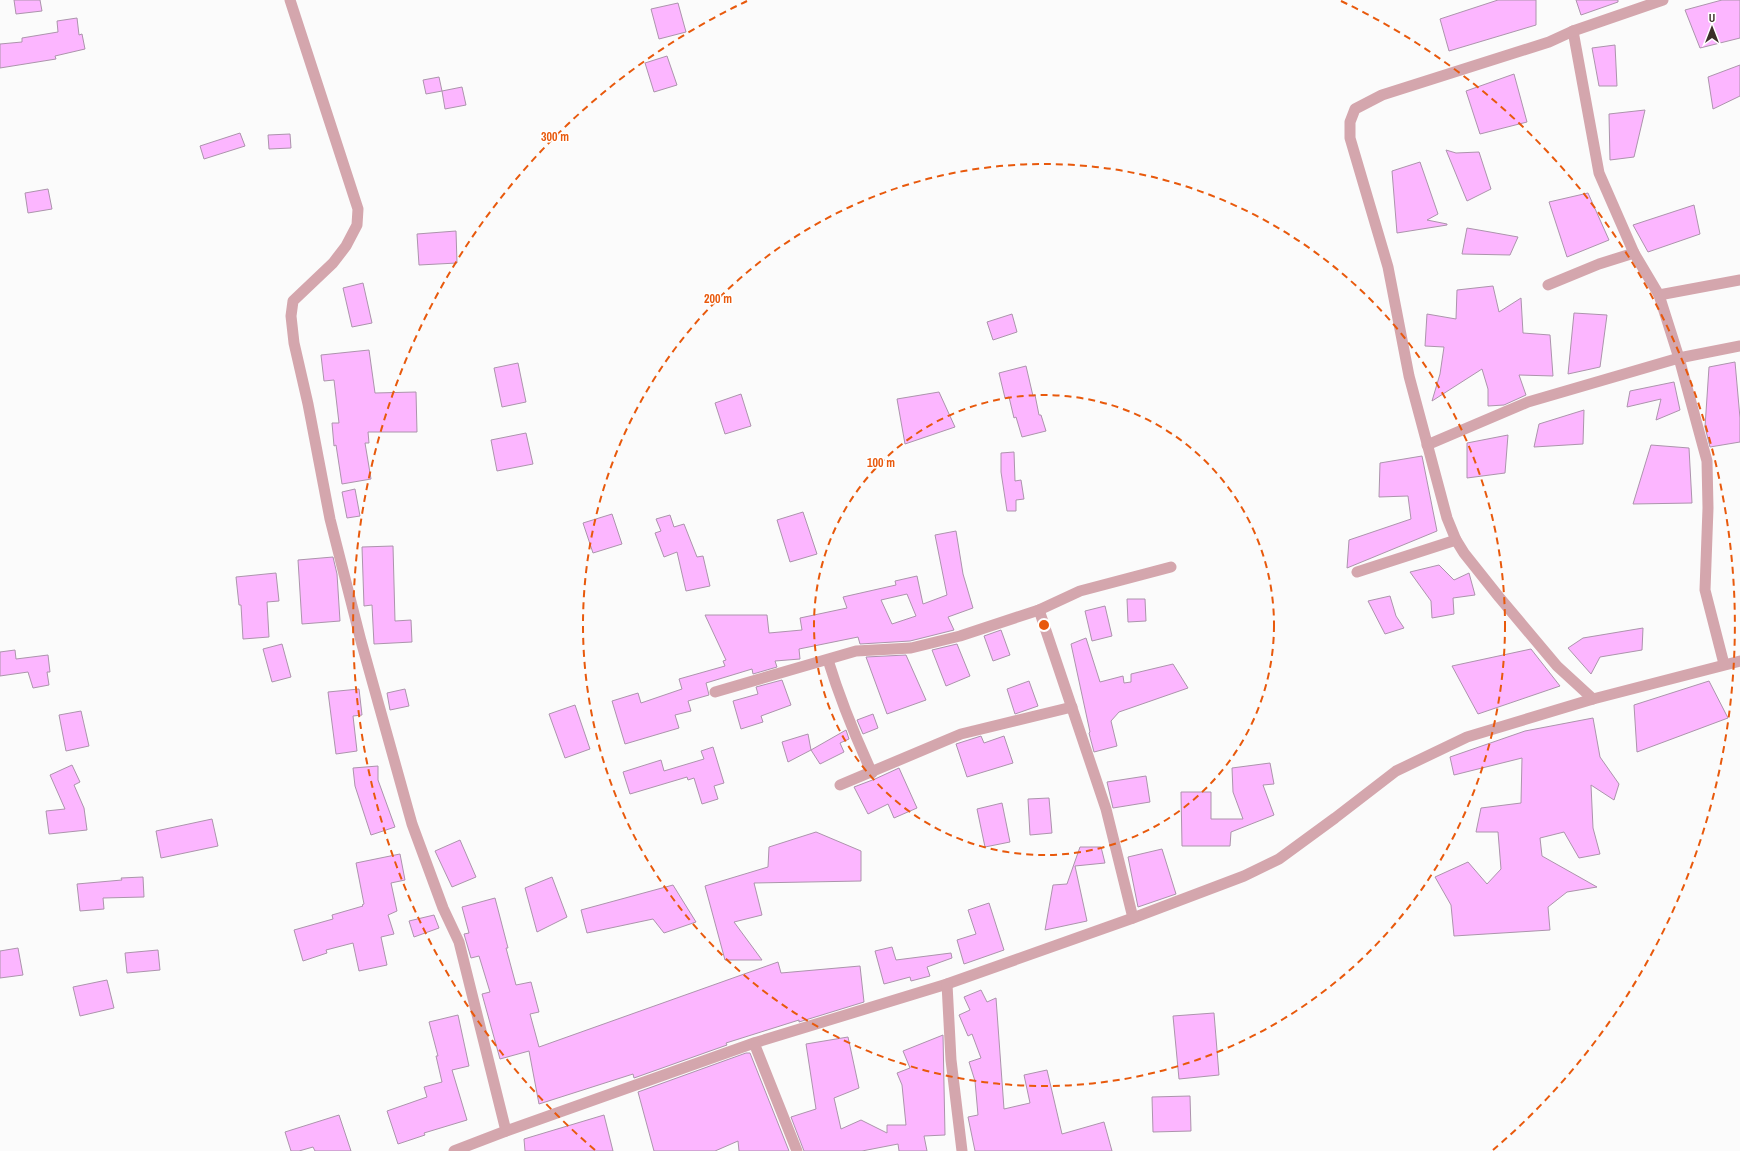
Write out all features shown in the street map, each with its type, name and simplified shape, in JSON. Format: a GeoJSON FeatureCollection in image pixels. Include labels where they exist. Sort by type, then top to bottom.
{"type":"FeatureCollection","features":[{"type":"Feature","properties":{"kind":"street"},"geometry":{"type":"LineString","coordinates":[[290,0],[358,209],[357,225],[346,246],[293,302],[291,316],[294,343],[308,404],[330,519],[361,641],[412,824],[443,908],[459,942],[506,1131]]}},
{"type":"Feature","properties":{"kind":"street"},"geometry":{"type":"LineString","coordinates":[[1593,699],[1557,666],[1464,553],[1456,540],[1447,518],[1426,445],[1410,376],[1388,267],[1350,138],[1350,122],[1355,109],[1382,95],[1549,42],[1574,31],[1662,0]]}},
{"type":"Feature","properties":{"kind":"street"},"geometry":{"type":"LineString","coordinates":[[1574,31],[1599,173],[1634,253],[1659,295],[1680,358],[1707,461],[1708,508],[1705,590],[1724,664]]}},
{"type":"Feature","properties":{"kind":"street"},"geometry":{"type":"LineString","coordinates":[[1548,285],[1599,264],[1634,253]]}},
{"type":"Feature","properties":{"kind":"street"},"geometry":{"type":"LineString","coordinates":[[1659,295],[1740,280]]}},
{"type":"Feature","properties":{"kind":"street"},"geometry":{"type":"LineString","coordinates":[[1426,445],[1528,402],[1680,358],[1740,346]]}},
{"type":"Feature","properties":{"kind":"street"},"geometry":{"type":"LineString","coordinates":[[1357,572],[1456,540]]}},
{"type":"Feature","properties":{"kind":"street"},"geometry":{"type":"LineString","coordinates":[[715,692],[856,651],[911,648],[960,636],[1038,610],[1080,591],[1171,567]]}},
{"type":"Feature","properties":{"kind":"street"},"geometry":{"type":"LineString","coordinates":[[1038,610],[1106,808],[1133,918]]}},
{"type":"Feature","properties":{"kind":"street"},"geometry":{"type":"LineString","coordinates":[[828,660],[836,687],[852,729],[872,773]]}},
{"type":"Feature","properties":{"kind":"street"},"geometry":{"type":"LineString","coordinates":[[454,1151],[754,1042],[946,984],[1133,918],[1244,876],[1279,859],[1396,771],[1467,737],[1593,699],[1740,661]]}},
{"type":"Feature","properties":{"kind":"street"},"geometry":{"type":"LineString","coordinates":[[840,785],[872,773],[961,734],[1072,707]]}},
{"type":"Feature","properties":{"kind":"street"},"geometry":{"type":"LineString","coordinates":[[946,984],[951,1060],[962,1151]]}},
{"type":"Feature","properties":{"kind":"street"},"geometry":{"type":"LineString","coordinates":[[754,1042],[797,1151]]}},
{"type":"Feature","properties":{"kind":"building"},"geometry":{"type":"Polygon","coordinates":[[[14,0],[40,0],[42,11],[16,14],[14,0]]]}},
{"type":"Feature","properties":{"kind":"building"},"geometry":{"type":"Polygon","coordinates":[[[1498,0],[1536,0],[1536,25],[1449,51],[1440,19],[1498,0]]]}},
{"type":"Feature","properties":{"kind":"building"},"geometry":{"type":"Polygon","coordinates":[[[1576,0],[1618,0],[1618,2],[1581,15],[1576,0]]]}},
{"type":"Feature","properties":{"kind":"building"},"geometry":{"type":"Polygon","coordinates":[[[1722,0],[1740,0],[1740,38],[1700,48],[1685,10],[1722,0]]]}},
{"type":"Feature","properties":{"kind":"building"},"geometry":{"type":"Polygon","coordinates":[[[678,3],[686,32],[659,39],[651,9],[678,3]]]}},
{"type":"Feature","properties":{"kind":"building"},"geometry":{"type":"Polygon","coordinates":[[[77,18],[79,35],[82,34],[85,49],[55,56],[56,59],[0,68],[0,44],[22,42],[22,38],[58,32],[57,21],[77,18]]]}},
{"type":"Feature","properties":{"kind":"building"},"geometry":{"type":"Polygon","coordinates":[[[1615,45],[1617,86],[1599,86],[1592,48],[1615,45]]]}},
{"type":"Feature","properties":{"kind":"building"},"geometry":{"type":"Polygon","coordinates":[[[667,56],[677,85],[654,92],[645,63],[667,56]]]}},
{"type":"Feature","properties":{"kind":"building"},"geometry":{"type":"Polygon","coordinates":[[[1740,65],[1740,96],[1713,109],[1708,77],[1740,65]]]}},
{"type":"Feature","properties":{"kind":"building"},"geometry":{"type":"Polygon","coordinates":[[[1514,74],[1527,122],[1480,134],[1466,91],[1514,74]]]}},
{"type":"Feature","properties":{"kind":"building"},"geometry":{"type":"Polygon","coordinates":[[[439,77],[442,91],[426,94],[423,80],[439,77]]]}},
{"type":"Feature","properties":{"kind":"building"},"geometry":{"type":"Polygon","coordinates":[[[462,87],[466,105],[445,109],[442,91],[462,87]]]}},
{"type":"Feature","properties":{"kind":"building"},"geometry":{"type":"Polygon","coordinates":[[[1645,110],[1634,157],[1610,160],[1609,114],[1645,110]]]}},
{"type":"Feature","properties":{"kind":"building"},"geometry":{"type":"Polygon","coordinates":[[[240,133],[245,146],[204,159],[200,146],[240,133]]]}},
{"type":"Feature","properties":{"kind":"building"},"geometry":{"type":"Polygon","coordinates":[[[290,134],[291,148],[269,149],[268,135],[290,134]]]}},
{"type":"Feature","properties":{"kind":"building"},"geometry":{"type":"Polygon","coordinates":[[[1446,150],[1456,153],[1479,152],[1491,189],[1467,201],[1446,150]]]}},
{"type":"Feature","properties":{"kind":"building"},"geometry":{"type":"Polygon","coordinates":[[[1420,162],[1438,214],[1427,220],[1447,225],[1397,233],[1392,171],[1420,162]]]}},
{"type":"Feature","properties":{"kind":"building"},"geometry":{"type":"Polygon","coordinates":[[[48,189],[52,209],[28,213],[25,193],[48,189]]]}},
{"type":"Feature","properties":{"kind":"building"},"geometry":{"type":"Polygon","coordinates":[[[1588,193],[1609,240],[1567,257],[1549,202],[1588,193]]]}},
{"type":"Feature","properties":{"kind":"building"},"geometry":{"type":"Polygon","coordinates":[[[1694,205],[1700,234],[1648,252],[1633,225],[1694,205]]]}},
{"type":"Feature","properties":{"kind":"building"},"geometry":{"type":"Polygon","coordinates":[[[1467,228],[1518,237],[1510,255],[1462,254],[1467,228]]]}},
{"type":"Feature","properties":{"kind":"building"},"geometry":{"type":"Polygon","coordinates":[[[456,231],[457,263],[419,265],[417,234],[456,231]]]}},
{"type":"Feature","properties":{"kind":"building"},"geometry":{"type":"Polygon","coordinates":[[[363,283],[372,323],[352,327],[343,288],[363,283]]]}},
{"type":"Feature","properties":{"kind":"building"},"geometry":{"type":"Polygon","coordinates":[[[1493,286],[1499,312],[1521,298],[1523,333],[1550,335],[1553,376],[1519,375],[1526,395],[1504,405],[1488,406],[1488,389],[1482,369],[1432,401],[1440,374],[1444,347],[1425,346],[1427,314],[1456,319],[1457,290],[1493,286]]]}},
{"type":"Feature","properties":{"kind":"building"},"geometry":{"type":"Polygon","coordinates":[[[1574,313],[1607,315],[1600,367],[1568,374],[1574,313]]]}},
{"type":"Feature","properties":{"kind":"building"},"geometry":{"type":"Polygon","coordinates":[[[1012,314],[1017,332],[993,340],[987,322],[1012,314]]]}},
{"type":"Feature","properties":{"kind":"building"},"geometry":{"type":"Polygon","coordinates":[[[369,350],[375,393],[416,392],[417,432],[368,432],[369,443],[365,443],[371,479],[342,484],[336,445],[334,446],[332,423],[339,423],[334,380],[324,381],[321,355],[369,350]]]}},
{"type":"Feature","properties":{"kind":"building"},"geometry":{"type":"Polygon","coordinates":[[[1735,362],[1740,418],[1740,442],[1710,447],[1705,427],[1709,367],[1735,362]]]}},
{"type":"Feature","properties":{"kind":"building"},"geometry":{"type":"Polygon","coordinates":[[[518,363],[526,402],[502,407],[494,368],[518,363]]]}},
{"type":"Feature","properties":{"kind":"building"},"geometry":{"type":"Polygon","coordinates":[[[1026,366],[1033,396],[1035,395],[1039,415],[1041,415],[1046,431],[1022,437],[1016,417],[1014,418],[1009,397],[1005,398],[999,373],[1026,366]]]}},
{"type":"Feature","properties":{"kind":"building"},"geometry":{"type":"Polygon","coordinates":[[[1674,382],[1680,410],[1656,420],[1661,399],[1627,407],[1630,391],[1674,382]]]}},
{"type":"Feature","properties":{"kind":"building"},"geometry":{"type":"Polygon","coordinates":[[[939,392],[955,427],[905,444],[897,399],[939,392]]]}},
{"type":"Feature","properties":{"kind":"building"},"geometry":{"type":"Polygon","coordinates":[[[741,394],[751,426],[725,434],[715,403],[741,394]]]}},
{"type":"Feature","properties":{"kind":"building"},"geometry":{"type":"Polygon","coordinates":[[[1584,410],[1583,444],[1534,447],[1539,424],[1584,410]]]}},
{"type":"Feature","properties":{"kind":"building"},"geometry":{"type":"Polygon","coordinates":[[[526,433],[533,464],[497,471],[491,440],[526,433]]]}},
{"type":"Feature","properties":{"kind":"building"},"geometry":{"type":"Polygon","coordinates":[[[1508,435],[1505,473],[1467,478],[1467,443],[1508,435]]]}},
{"type":"Feature","properties":{"kind":"building"},"geometry":{"type":"Polygon","coordinates":[[[1651,445],[1689,448],[1692,503],[1633,504],[1651,445]]]}},
{"type":"Feature","properties":{"kind":"building"},"geometry":{"type":"Polygon","coordinates":[[[1014,452],[1015,481],[1021,480],[1024,499],[1016,500],[1016,511],[1007,511],[1001,472],[1001,453],[1014,452]]]}},
{"type":"Feature","properties":{"kind":"building"},"geometry":{"type":"Polygon","coordinates":[[[1422,456],[1437,531],[1347,568],[1349,540],[1411,519],[1408,496],[1379,497],[1380,463],[1422,456]]]}},
{"type":"Feature","properties":{"kind":"building"},"geometry":{"type":"Polygon","coordinates":[[[355,489],[360,516],[347,518],[342,492],[355,489]]]}},
{"type":"Feature","properties":{"kind":"building"},"geometry":{"type":"Polygon","coordinates":[[[803,512],[817,554],[790,562],[777,520],[803,512]]]}},
{"type":"Feature","properties":{"kind":"building"},"geometry":{"type":"Polygon","coordinates":[[[612,514],[622,544],[593,553],[583,523],[612,514]]]}},
{"type":"Feature","properties":{"kind":"building"},"geometry":{"type":"Polygon","coordinates":[[[670,515],[674,527],[684,524],[697,557],[703,556],[710,586],[686,591],[677,552],[664,557],[655,533],[661,531],[656,519],[670,515]]]}},
{"type":"Feature","properties":{"kind":"building"},"geometry":{"type":"Polygon","coordinates":[[[956,531],[963,574],[973,608],[948,617],[954,630],[910,641],[860,644],[858,637],[799,649],[800,659],[775,661],[777,667],[753,674],[752,669],[706,683],[709,695],[688,701],[691,711],[675,715],[679,728],[625,744],[612,701],[638,693],[641,703],[682,689],[679,679],[725,666],[723,661],[726,660],[705,615],[767,615],[769,633],[802,630],[800,618],[847,608],[843,597],[896,585],[895,581],[917,576],[923,604],[947,595],[935,535],[956,531]],[[907,594],[881,600],[892,624],[916,616],[907,594]]]}},
{"type":"Feature","properties":{"kind":"building"},"geometry":{"type":"Polygon","coordinates":[[[393,546],[395,621],[411,620],[412,642],[374,644],[372,605],[364,606],[362,547],[393,546]]]}},
{"type":"Feature","properties":{"kind":"building"},"geometry":{"type":"Polygon","coordinates":[[[333,557],[337,574],[340,621],[302,624],[298,560],[333,557]]]}},
{"type":"Feature","properties":{"kind":"building"},"geometry":{"type":"Polygon","coordinates":[[[1439,565],[1454,580],[1469,573],[1475,595],[1453,598],[1454,614],[1432,618],[1431,601],[1410,572],[1439,565]]]}},
{"type":"Feature","properties":{"kind":"building"},"geometry":{"type":"Polygon","coordinates":[[[276,573],[279,601],[267,602],[269,637],[243,639],[241,605],[239,605],[236,577],[276,573]]]}},
{"type":"Feature","properties":{"kind":"building"},"geometry":{"type":"Polygon","coordinates":[[[1390,596],[1396,616],[1404,628],[1385,634],[1368,601],[1390,596]]]}},
{"type":"Feature","properties":{"kind":"building"},"geometry":{"type":"Polygon","coordinates":[[[1127,599],[1145,599],[1146,621],[1128,622],[1127,599]]]}},
{"type":"Feature","properties":{"kind":"building"},"geometry":{"type":"Polygon","coordinates":[[[1105,606],[1112,636],[1092,641],[1085,611],[1105,606]]]}},
{"type":"Feature","properties":{"kind":"building"},"geometry":{"type":"Polygon","coordinates":[[[1643,628],[1642,650],[1600,657],[1591,674],[1568,648],[1583,638],[1643,628]]]}},
{"type":"Feature","properties":{"kind":"building"},"geometry":{"type":"Polygon","coordinates":[[[1001,630],[1010,655],[993,661],[984,636],[1001,630]]]}},
{"type":"Feature","properties":{"kind":"building"},"geometry":{"type":"Polygon","coordinates":[[[1086,638],[1100,682],[1123,676],[1124,683],[1131,682],[1131,674],[1173,664],[1188,688],[1119,712],[1111,721],[1117,746],[1094,752],[1071,644],[1086,638]]]}},
{"type":"Feature","properties":{"kind":"building"},"geometry":{"type":"Polygon","coordinates":[[[282,644],[291,677],[272,682],[263,649],[282,644]]]}},
{"type":"Feature","properties":{"kind":"building"},"geometry":{"type":"Polygon","coordinates":[[[957,644],[970,676],[946,686],[932,650],[957,644]]]}},
{"type":"Feature","properties":{"kind":"building"},"geometry":{"type":"Polygon","coordinates":[[[1531,649],[1560,686],[1478,714],[1452,666],[1531,649]]]}},
{"type":"Feature","properties":{"kind":"building"},"geometry":{"type":"Polygon","coordinates":[[[15,650],[16,659],[48,655],[50,672],[47,672],[49,685],[33,688],[28,672],[0,676],[0,652],[15,650]]]}},
{"type":"Feature","properties":{"kind":"building"},"geometry":{"type":"Polygon","coordinates":[[[906,655],[926,700],[887,714],[866,657],[906,655]]]}},
{"type":"Feature","properties":{"kind":"building"},"geometry":{"type":"Polygon","coordinates":[[[782,680],[791,705],[761,716],[763,722],[741,729],[733,701],[758,694],[756,687],[782,680]]]}},
{"type":"Feature","properties":{"kind":"building"},"geometry":{"type":"Polygon","coordinates":[[[1029,681],[1038,706],[1015,714],[1007,689],[1029,681]]]}},
{"type":"Feature","properties":{"kind":"building"},"geometry":{"type":"Polygon","coordinates":[[[1709,681],[1728,718],[1637,752],[1634,705],[1709,681]]]}},
{"type":"Feature","properties":{"kind":"building"},"geometry":{"type":"Polygon","coordinates":[[[359,689],[362,715],[353,716],[357,751],[336,754],[328,692],[359,689]]]}},
{"type":"Feature","properties":{"kind":"building"},"geometry":{"type":"Polygon","coordinates":[[[405,689],[409,706],[390,710],[387,693],[405,689]]]}},
{"type":"Feature","properties":{"kind":"building"},"geometry":{"type":"Polygon","coordinates":[[[575,705],[590,749],[565,758],[549,714],[575,705]]]}},
{"type":"Feature","properties":{"kind":"building"},"geometry":{"type":"Polygon","coordinates":[[[81,711],[89,746],[66,751],[59,715],[81,711]]]}},
{"type":"Feature","properties":{"kind":"building"},"geometry":{"type":"Polygon","coordinates":[[[873,714],[878,728],[863,734],[857,720],[873,714]]]}},
{"type":"Feature","properties":{"kind":"building"},"geometry":{"type":"Polygon","coordinates":[[[1593,718],[1600,757],[1619,784],[1614,800],[1591,785],[1593,828],[1600,854],[1579,858],[1564,832],[1540,838],[1542,856],[1597,887],[1567,892],[1548,907],[1550,930],[1454,936],[1451,905],[1435,877],[1468,862],[1487,884],[1501,869],[1498,832],[1476,832],[1481,808],[1521,803],[1522,758],[1454,775],[1450,757],[1525,731],[1593,718]]]}},
{"type":"Feature","properties":{"kind":"building"},"geometry":{"type":"Polygon","coordinates":[[[846,730],[849,739],[840,743],[844,752],[820,764],[811,750],[846,730]]]}},
{"type":"Feature","properties":{"kind":"building"},"geometry":{"type":"Polygon","coordinates":[[[808,734],[811,750],[788,762],[782,742],[808,734]]]}},
{"type":"Feature","properties":{"kind":"building"},"geometry":{"type":"Polygon","coordinates":[[[981,736],[984,743],[1004,736],[1013,763],[967,777],[956,744],[981,736]]]}},
{"type":"Feature","properties":{"kind":"building"},"geometry":{"type":"Polygon","coordinates":[[[713,747],[724,783],[714,786],[718,799],[702,804],[694,778],[688,780],[687,777],[630,794],[623,772],[661,760],[664,771],[704,759],[701,751],[713,747]]]}},
{"type":"Feature","properties":{"kind":"building"},"geometry":{"type":"Polygon","coordinates":[[[1270,763],[1274,784],[1263,785],[1274,815],[1231,832],[1230,846],[1182,846],[1181,792],[1211,792],[1211,819],[1243,819],[1233,792],[1232,768],[1270,763]]]}},
{"type":"Feature","properties":{"kind":"building"},"geometry":{"type":"Polygon","coordinates":[[[72,765],[80,782],[74,785],[84,808],[87,830],[49,834],[46,811],[65,809],[50,775],[72,765]]]}},
{"type":"Feature","properties":{"kind":"building"},"geometry":{"type":"Polygon","coordinates":[[[378,766],[378,780],[395,827],[371,835],[355,786],[353,768],[378,766]]]}},
{"type":"Feature","properties":{"kind":"building"},"geometry":{"type":"Polygon","coordinates":[[[899,768],[917,808],[894,818],[888,804],[868,814],[854,787],[899,768]]]}},
{"type":"Feature","properties":{"kind":"building"},"geometry":{"type":"Polygon","coordinates":[[[1146,776],[1150,802],[1113,808],[1107,782],[1146,776]]]}},
{"type":"Feature","properties":{"kind":"building"},"geometry":{"type":"Polygon","coordinates":[[[1049,798],[1052,833],[1030,835],[1028,799],[1049,798]]]}},
{"type":"Feature","properties":{"kind":"building"},"geometry":{"type":"Polygon","coordinates":[[[1002,803],[1010,842],[985,847],[977,809],[1002,803]]]}},
{"type":"Feature","properties":{"kind":"building"},"geometry":{"type":"Polygon","coordinates":[[[212,819],[218,846],[161,858],[156,831],[212,819]]]}},
{"type":"Feature","properties":{"kind":"building"},"geometry":{"type":"Polygon","coordinates":[[[816,832],[861,851],[861,881],[754,883],[762,915],[734,922],[762,960],[725,960],[705,886],[768,867],[769,847],[816,832]]]}},
{"type":"Feature","properties":{"kind":"building"},"geometry":{"type":"Polygon","coordinates":[[[460,840],[476,877],[452,887],[435,851],[460,840]]]}},
{"type":"Feature","properties":{"kind":"building"},"geometry":{"type":"Polygon","coordinates":[[[1080,847],[1101,847],[1105,863],[1075,866],[1087,921],[1045,930],[1053,885],[1067,884],[1080,847]]]}},
{"type":"Feature","properties":{"kind":"building"},"geometry":{"type":"Polygon","coordinates":[[[1162,849],[1176,894],[1138,907],[1128,857],[1162,849]]]}},
{"type":"Feature","properties":{"kind":"building"},"geometry":{"type":"Polygon","coordinates":[[[400,854],[405,880],[391,883],[397,911],[388,915],[394,934],[381,937],[387,965],[359,971],[353,943],[326,950],[327,953],[303,961],[294,930],[333,919],[332,915],[363,906],[362,905],[364,904],[356,863],[400,854]]]}},
{"type":"Feature","properties":{"kind":"building"},"geometry":{"type":"Polygon","coordinates":[[[143,877],[144,897],[103,898],[104,909],[80,911],[77,884],[122,880],[121,878],[143,877]]]}},
{"type":"Feature","properties":{"kind":"building"},"geometry":{"type":"Polygon","coordinates":[[[552,877],[567,917],[537,932],[525,888],[552,877]]]}},
{"type":"Feature","properties":{"kind":"building"},"geometry":{"type":"Polygon","coordinates":[[[673,885],[696,922],[664,933],[653,919],[587,933],[581,910],[673,885]]]}},
{"type":"Feature","properties":{"kind":"building"},"geometry":{"type":"Polygon","coordinates":[[[495,898],[516,985],[531,982],[539,1012],[530,1014],[539,1047],[778,962],[781,973],[860,966],[864,1002],[799,1022],[799,1020],[726,1043],[727,1045],[634,1078],[633,1074],[539,1104],[529,1051],[500,1059],[482,994],[490,992],[479,956],[471,958],[464,934],[469,933],[462,907],[495,898]]]}},
{"type":"Feature","properties":{"kind":"building"},"geometry":{"type":"Polygon","coordinates":[[[989,903],[1004,950],[964,964],[957,940],[976,934],[968,910],[989,903]]]}},
{"type":"Feature","properties":{"kind":"building"},"geometry":{"type":"Polygon","coordinates":[[[434,915],[439,928],[414,937],[409,921],[434,915]]]}},
{"type":"Feature","properties":{"kind":"building"},"geometry":{"type":"Polygon","coordinates":[[[892,947],[896,960],[951,953],[952,958],[927,967],[930,976],[911,981],[910,977],[884,984],[875,951],[892,947]]]}},
{"type":"Feature","properties":{"kind":"building"},"geometry":{"type":"Polygon","coordinates":[[[18,948],[23,975],[0,978],[0,951],[18,948]]]}},
{"type":"Feature","properties":{"kind":"building"},"geometry":{"type":"Polygon","coordinates":[[[158,950],[160,970],[127,973],[125,953],[158,950]]]}},
{"type":"Feature","properties":{"kind":"building"},"geometry":{"type":"Polygon","coordinates":[[[107,980],[114,1008],[80,1016],[73,987],[107,980]]]}},
{"type":"Feature","properties":{"kind":"building"},"geometry":{"type":"Polygon","coordinates":[[[981,990],[987,1002],[996,998],[1004,1109],[1030,1103],[1024,1075],[1047,1070],[1062,1134],[1104,1122],[1112,1151],[975,1151],[968,1117],[978,1115],[975,1081],[969,1062],[981,1058],[972,1034],[968,1036],[959,1015],[970,1010],[964,997],[981,990]]]}},
{"type":"Feature","properties":{"kind":"building"},"geometry":{"type":"Polygon","coordinates":[[[1214,1013],[1219,1075],[1179,1079],[1173,1016],[1214,1013]]]}},
{"type":"Feature","properties":{"kind":"building"},"geometry":{"type":"Polygon","coordinates":[[[458,1015],[469,1066],[452,1070],[467,1120],[424,1133],[425,1135],[398,1144],[387,1111],[427,1097],[424,1087],[442,1082],[436,1056],[438,1056],[429,1022],[458,1015]]]}},
{"type":"Feature","properties":{"kind":"building"},"geometry":{"type":"Polygon","coordinates":[[[943,1035],[945,1135],[924,1136],[927,1151],[899,1151],[898,1144],[862,1151],[804,1151],[791,1117],[816,1109],[806,1044],[848,1037],[859,1088],[834,1098],[841,1129],[861,1120],[887,1133],[887,1125],[906,1125],[902,1085],[897,1073],[910,1068],[903,1051],[943,1035]]]}},
{"type":"Feature","properties":{"kind":"building"},"geometry":{"type":"Polygon","coordinates":[[[746,1053],[750,1053],[789,1151],[739,1151],[738,1141],[715,1151],[654,1151],[638,1092],[746,1053]]]}},
{"type":"Feature","properties":{"kind":"building"},"geometry":{"type":"Polygon","coordinates":[[[1190,1096],[1191,1131],[1153,1132],[1152,1097],[1190,1096]]]}},
{"type":"Feature","properties":{"kind":"building"},"geometry":{"type":"Polygon","coordinates":[[[339,1115],[351,1151],[315,1151],[313,1147],[299,1151],[291,1151],[285,1132],[339,1115]]]}},
{"type":"Feature","properties":{"kind":"building"},"geometry":{"type":"Polygon","coordinates":[[[604,1115],[613,1151],[525,1151],[524,1139],[604,1115]]]}}]}
